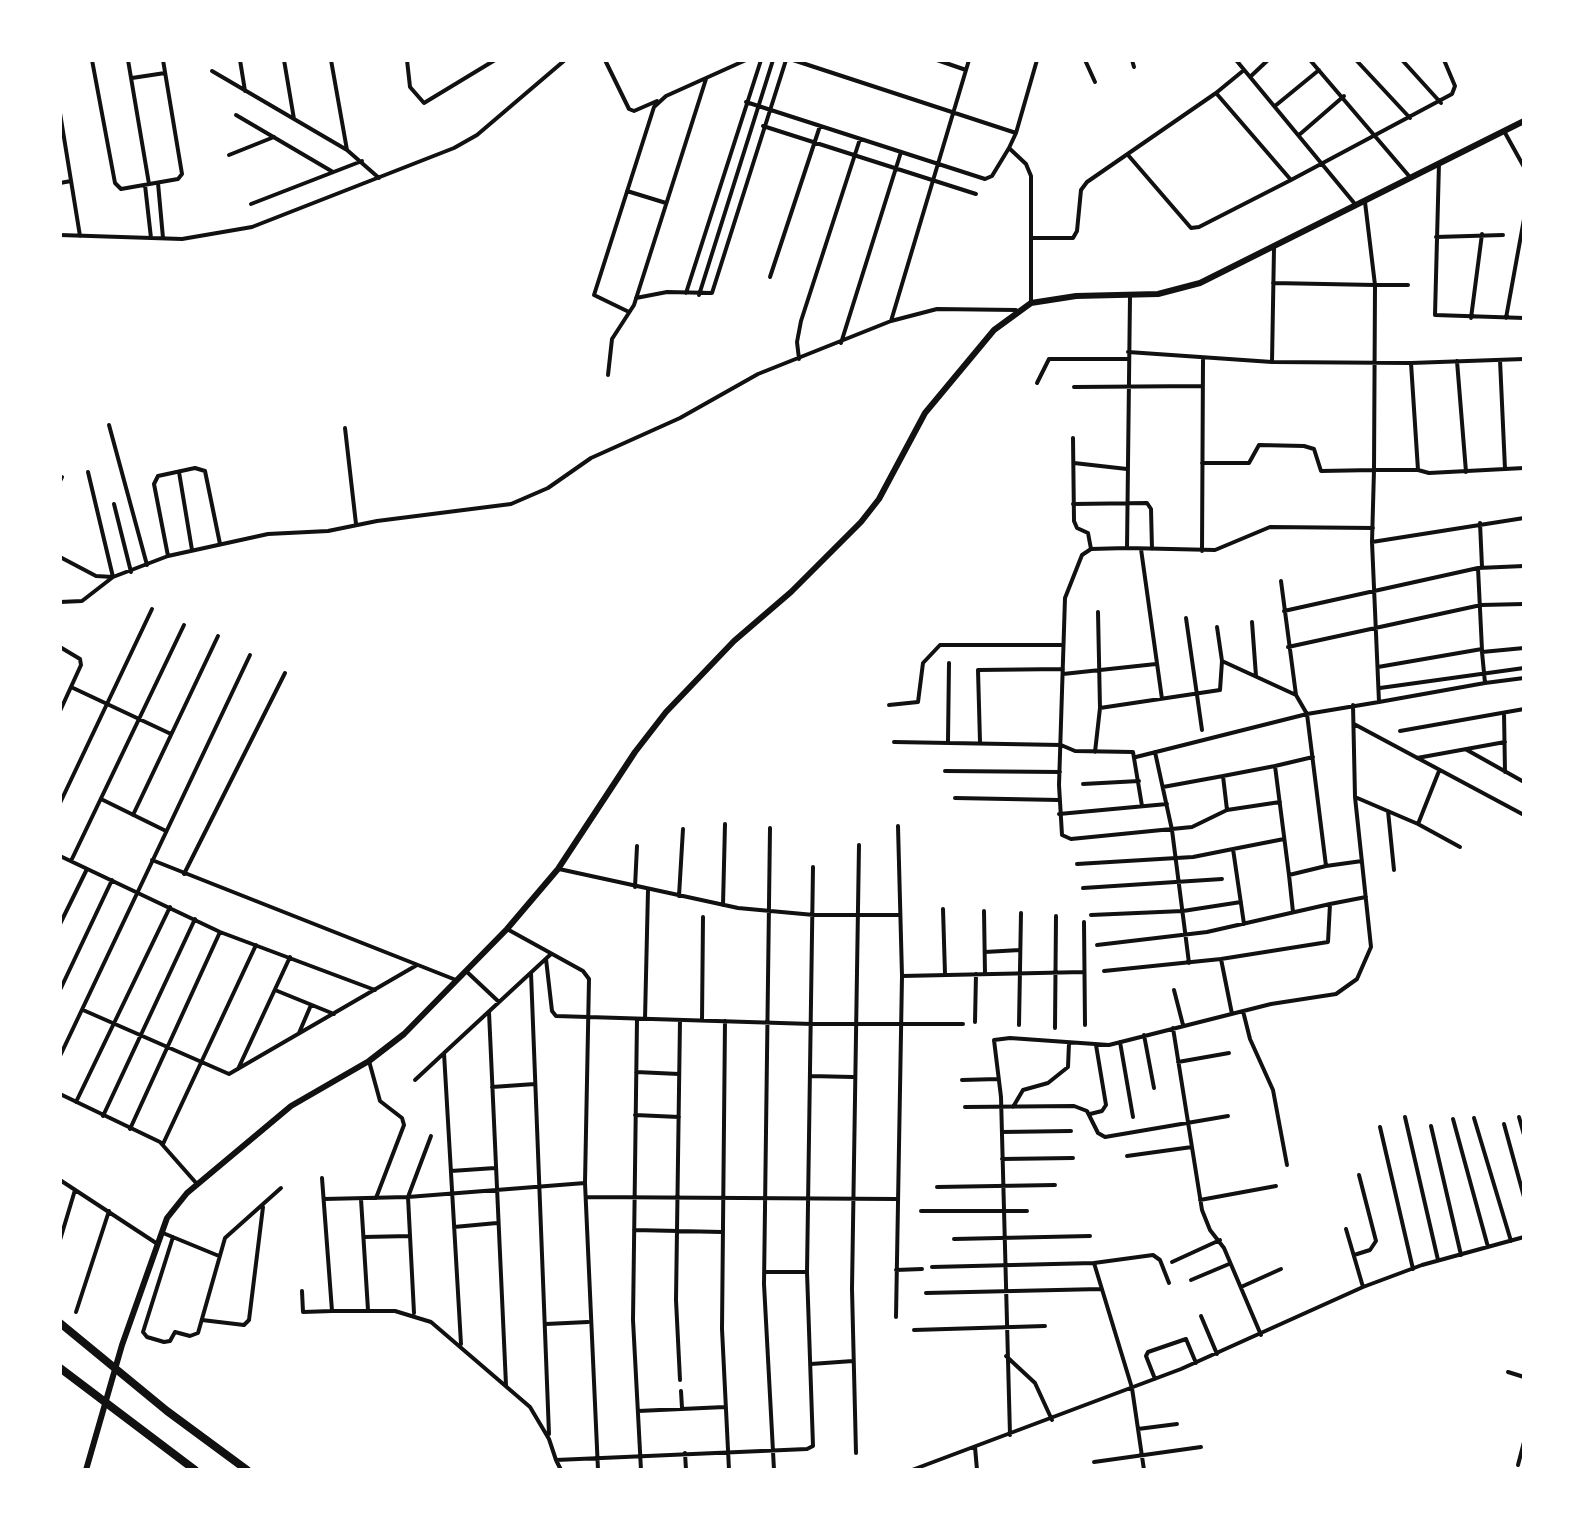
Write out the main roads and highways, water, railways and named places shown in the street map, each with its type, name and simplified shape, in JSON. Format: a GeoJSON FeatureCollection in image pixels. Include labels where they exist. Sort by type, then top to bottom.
{"type":"FeatureCollection","features":[{"type":"Feature","properties":{"kind":"highway"},"geometry":{"type":"LineString","coordinates":[[60,1323],[167,1411],[247,1470]]}},
{"type":"Feature","properties":{"kind":"highway"},"geometry":{"type":"LineString","coordinates":[[60,1368],[195,1470]]}},
{"type":"Feature","properties":{"kind":"main road"},"geometry":{"type":"LineString","coordinates":[[85,1470],[94,1433],[167,1218],[197,1184],[291,1106],[369,1061],[404,1034],[507,929],[558,869],[635,752],[666,712],[734,641],[791,592],[861,522],[879,499],[943,388],[994,330],[1016,310],[1031,303],[1076,296],[1130,296],[1177,291],[1274,248],[1409,176],[1524,121]]}}]}
